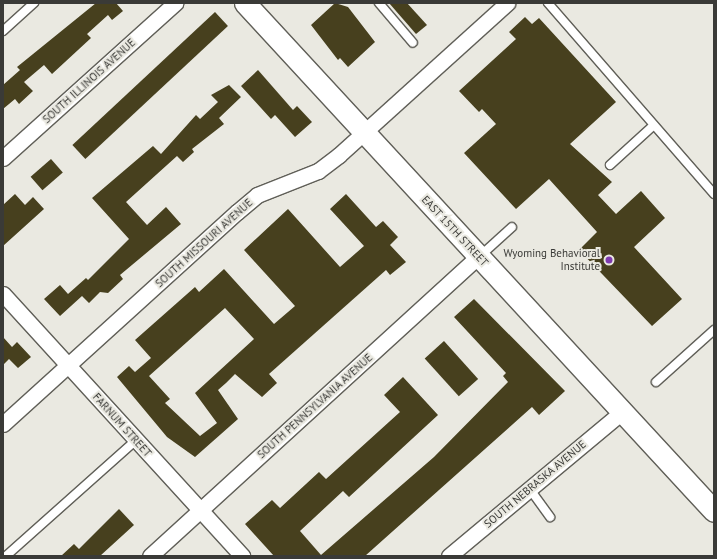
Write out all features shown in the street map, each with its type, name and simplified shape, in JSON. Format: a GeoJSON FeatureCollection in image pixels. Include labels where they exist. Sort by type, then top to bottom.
{"type":"FeatureCollection","features":[{"type":"Feature","properties":{"kind":"main road","name":"EAST 15TH STREET"},"geometry":{"type":"LineString","coordinates":[[245,3],[714,512]]}},
{"type":"Feature","properties":{"kind":"street","name":"SOUTH ILLINOIS AVENUE"},"geometry":{"type":"LineString","coordinates":[[3,158],[175,3]]}},
{"type":"Feature","properties":{"kind":"street","name":"SOUTH MISSOURI AVENUE"},"geometry":{"type":"LineString","coordinates":[[3,424],[257,196],[318,171],[364,132],[507,3]]}},
{"type":"Feature","properties":{"kind":"street","name":"SOUTH PENNSYLVANIA AVENUE"},"geometry":{"type":"LineString","coordinates":[[150,556],[479,256]]}},
{"type":"Feature","properties":{"kind":"street","name":"FARNUM STREET"},"geometry":{"type":"LineString","coordinates":[[3,295],[242,556]]}},
{"type":"Feature","properties":{"kind":"street","name":"SOUTH NEBRASKA AVENUE"},"geometry":{"type":"LineString","coordinates":[[449,556],[622,412]]}},
{"type":"Feature","properties":{"kind":"lane"},"geometry":{"type":"LineString","coordinates":[[3,31],[34,3]]}},
{"type":"Feature","properties":{"kind":"lane"},"geometry":{"type":"LineString","coordinates":[[379,3],[413,43]]}},
{"type":"Feature","properties":{"kind":"lane"},"geometry":{"type":"LineString","coordinates":[[548,3],[714,194]]}},
{"type":"Feature","properties":{"kind":"lane"},"geometry":{"type":"LineString","coordinates":[[610,165],[654,125]]}},
{"type":"Feature","properties":{"kind":"lane"},"geometry":{"type":"LineString","coordinates":[[479,256],[512,227]]}},
{"type":"Feature","properties":{"kind":"lane"},"geometry":{"type":"LineString","coordinates":[[656,382],[714,330]]}},
{"type":"Feature","properties":{"kind":"lane"},"geometry":{"type":"LineString","coordinates":[[6,556],[136,440]]}},
{"type":"Feature","properties":{"kind":"lane"},"geometry":{"type":"LineString","coordinates":[[529,488],[550,517]]}},
{"type":"Feature","properties":{"kind":"building"},"geometry":{"type":"Polygon","coordinates":[[[96,3],[116,3],[123,11],[112,20],[108,15],[87,34],[91,38],[52,74],[44,65],[24,82],[33,91],[19,104],[15,99],[3,109],[3,85],[20,70],[17,67],[96,3]]]}},
{"type":"Feature","properties":{"kind":"building"},"geometry":{"type":"Polygon","coordinates":[[[335,3],[348,7],[375,42],[348,67],[340,58],[338,60],[311,25],[335,3]]]}},
{"type":"Feature","properties":{"kind":"building"},"geometry":{"type":"Polygon","coordinates":[[[389,3],[407,3],[427,25],[416,34],[389,3]]]}},
{"type":"Feature","properties":{"kind":"building"},"geometry":{"type":"Polygon","coordinates":[[[215,12],[228,26],[85,159],[72,145],[215,12]]]}},
{"type":"Feature","properties":{"kind":"building"},"geometry":{"type":"Polygon","coordinates":[[[525,17],[532,24],[539,18],[616,102],[570,144],[612,182],[598,195],[616,214],[641,191],[665,218],[634,247],[682,299],[652,326],[579,250],[597,232],[549,179],[516,209],[464,153],[496,124],[482,109],[479,112],[459,91],[516,39],[509,32],[525,17]]]}},
{"type":"Feature","properties":{"kind":"building"},"geometry":{"type":"Polygon","coordinates":[[[258,70],[293,110],[297,106],[312,122],[295,137],[275,115],[271,119],[241,86],[258,70]]]}},
{"type":"Feature","properties":{"kind":"building"},"geometry":{"type":"Polygon","coordinates":[[[229,85],[241,97],[219,118],[224,124],[192,149],[194,152],[183,162],[177,156],[126,202],[147,225],[166,207],[181,224],[120,275],[123,279],[108,293],[100,292],[89,303],[82,296],[60,316],[44,299],[60,285],[68,294],[86,278],[88,280],[129,239],[92,198],[153,146],[161,154],[196,115],[200,119],[218,102],[211,95],[229,85]]]}},
{"type":"Feature","properties":{"kind":"building"},"geometry":{"type":"Polygon","coordinates":[[[51,159],[63,173],[42,190],[31,177],[51,159]]]}},
{"type":"Feature","properties":{"kind":"building"},"geometry":{"type":"Polygon","coordinates":[[[15,194],[25,205],[33,197],[44,209],[3,246],[3,205],[15,194]]]}},
{"type":"Feature","properties":{"kind":"building"},"geometry":{"type":"Polygon","coordinates":[[[346,194],[376,227],[383,221],[398,237],[390,245],[406,262],[390,275],[386,270],[269,374],[277,383],[262,397],[235,374],[218,390],[238,419],[195,457],[167,437],[117,377],[129,366],[135,372],[151,358],[135,340],[195,287],[199,292],[224,269],[274,324],[295,306],[244,250],[288,209],[340,267],[364,246],[330,209],[346,194]],[[225,308],[149,376],[170,399],[165,403],[200,436],[217,423],[195,393],[254,339],[225,308]]]}},
{"type":"Feature","properties":{"kind":"building"},"geometry":{"type":"Polygon","coordinates":[[[474,299],[565,391],[539,415],[532,407],[365,556],[274,556],[245,524],[272,500],[280,508],[319,472],[326,479],[400,412],[384,395],[403,377],[438,415],[349,497],[343,491],[300,531],[321,555],[434,457],[508,382],[503,376],[506,373],[454,317],[474,299]]]}},
{"type":"Feature","properties":{"kind":"building"},"geometry":{"type":"Polygon","coordinates":[[[3,337],[12,347],[17,342],[31,357],[18,368],[9,359],[3,365],[3,337]]]}},
{"type":"Feature","properties":{"kind":"building"},"geometry":{"type":"Polygon","coordinates":[[[444,341],[478,379],[459,396],[425,358],[444,341]]]}},
{"type":"Feature","properties":{"kind":"building"},"geometry":{"type":"Polygon","coordinates":[[[119,509],[134,525],[100,556],[61,556],[74,544],[79,549],[119,509]]]}},
{"type":"Feature","properties":{"kind":"place","name":"Wyoming Behavioral Institute"},"geometry":{"type":"Point","coordinates":[609,260]}}]}
